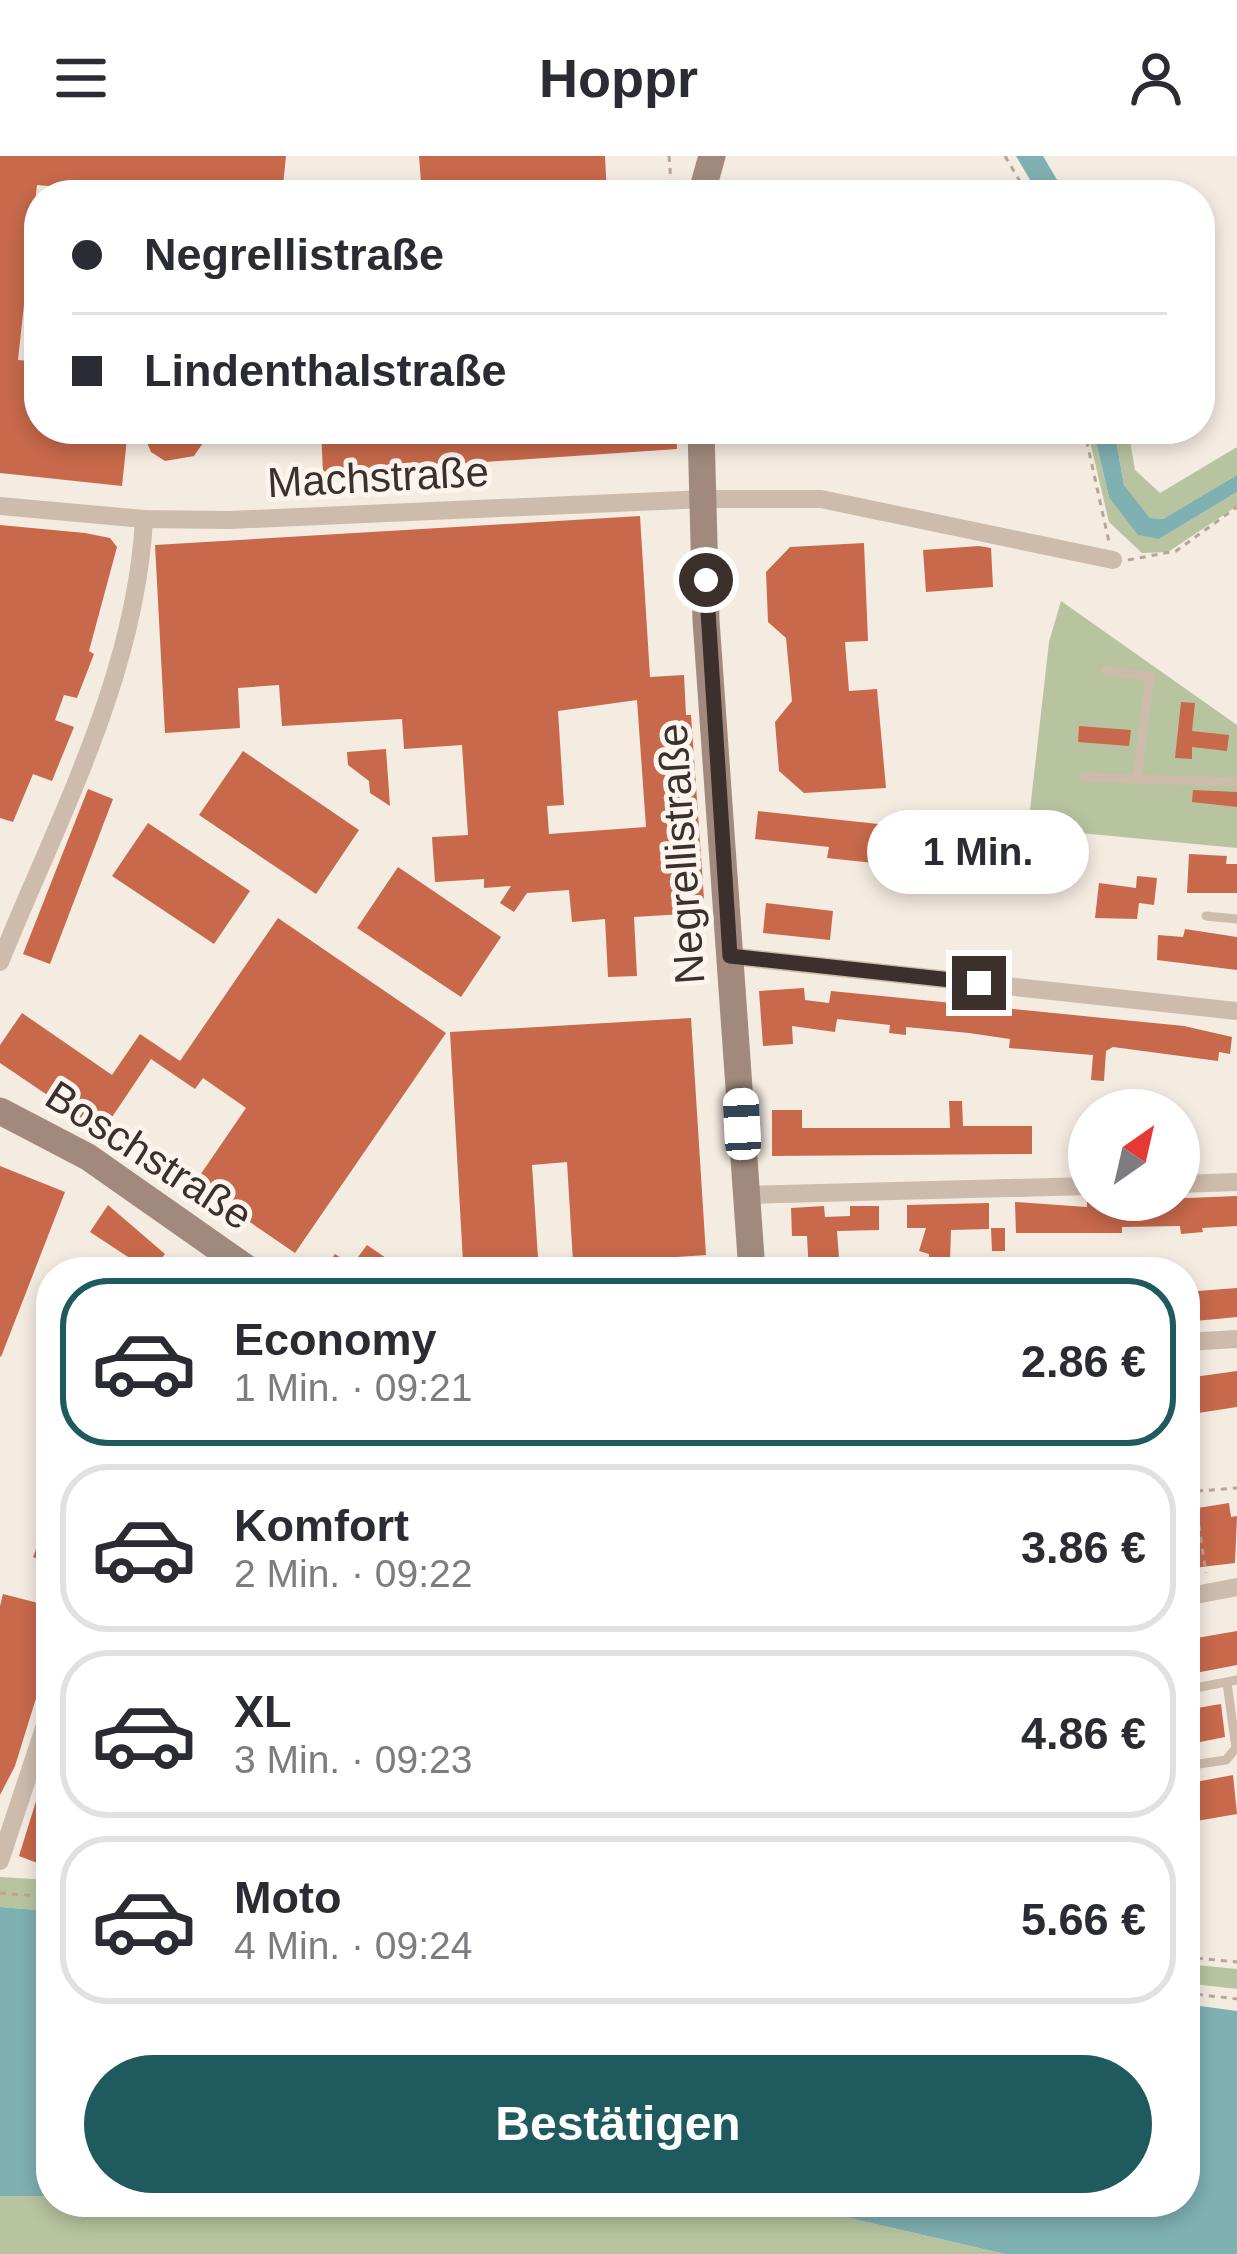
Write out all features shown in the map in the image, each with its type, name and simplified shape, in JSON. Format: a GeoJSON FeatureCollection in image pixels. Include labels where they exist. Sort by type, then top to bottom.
{"type":"FeatureCollection","features":[{"type":"Feature","properties":{"kind":"main road","name":"Negrellistraße"},"geometry":{"type":"LineString","coordinates":[[702,444],[706,620],[751,1257]]}},
{"type":"Feature","properties":{"kind":"main road","name":"Boschstraße"},"geometry":{"type":"LineString","coordinates":[[0,1112],[88,1157],[222,1257]]}},
{"type":"Feature","properties":{"kind":"street","name":"Machstraße"},"geometry":{"type":"LineString","coordinates":[[0,506],[144,519],[821,499],[1113,560]]}},
{"type":"Feature","properties":{"kind":"street"},"geometry":{"type":"LineString","coordinates":[[0,962],[116,679],[141,569],[144,519]]}},
{"type":"Feature","properties":{"kind":"street"},"geometry":{"type":"LineString","coordinates":[[730,956],[1237,1011]]}},
{"type":"Feature","properties":{"kind":"street"},"geometry":{"type":"LineString","coordinates":[[1200,1184],[1237,1183]]}},
{"type":"Feature","properties":{"kind":"street"},"geometry":{"type":"LineString","coordinates":[[746,1195],[1068,1187]]}},
{"type":"Feature","properties":{"kind":"street"},"geometry":{"type":"LineString","coordinates":[[1200,1341],[1237,1339]]}},
{"type":"Feature","properties":{"kind":"street"},"geometry":{"type":"LineString","coordinates":[[1200,1594],[1237,1587]]}},
{"type":"Feature","properties":{"kind":"street"},"geometry":{"type":"LineString","coordinates":[[0,1861],[36,1752]]}},
{"type":"Feature","properties":{"kind":"lane"},"geometry":{"type":"LineString","coordinates":[[1106,671],[1150,676],[1137,779]]}},
{"type":"Feature","properties":{"kind":"lane"},"geometry":{"type":"LineString","coordinates":[[1084,777],[1237,782]]}},
{"type":"Feature","properties":{"kind":"lane"},"geometry":{"type":"LineString","coordinates":[[1206,916],[1237,919]]}},
{"type":"Feature","properties":{"kind":"lane"},"geometry":{"type":"LineString","coordinates":[[1200,1687],[1232,1682],[1232,1755],[1200,1762]]}},
{"type":"Feature","properties":{"kind":"path"},"geometry":{"type":"LineString","coordinates":[[1087,444],[1113,560],[1176,551],[1237,507]]}},
{"type":"Feature","properties":{"kind":"path"},"geometry":{"type":"LineString","coordinates":[[1200,1491],[1237,1488]]}},
{"type":"Feature","properties":{"kind":"path"},"geometry":{"type":"LineString","coordinates":[[1200,1532],[1209,1593]]}},
{"type":"Feature","properties":{"kind":"path"},"geometry":{"type":"LineString","coordinates":[[0,1893],[36,1896]]}},
{"type":"Feature","properties":{"kind":"path"},"geometry":{"type":"LineString","coordinates":[[1200,1959],[1237,1963]]}},
{"type":"Feature","properties":{"kind":"path"},"geometry":{"type":"LineString","coordinates":[[1200,1995],[1237,1999]]}},
{"type":"Feature","properties":{"kind":"green space"},"geometry":{"type":"Polygon","coordinates":[[[1091,444],[1097,444],[1109,497],[1159,539],[1237,492],[1237,506],[1168,552],[1142,553],[1109,522],[1091,444]]]}},
{"type":"Feature","properties":{"kind":"green space"},"geometry":{"type":"Polygon","coordinates":[[[1117,444],[1131,444],[1135,470],[1160,493],[1237,447],[1237,475],[1163,519],[1150,518],[1124,485],[1117,444]]]}},
{"type":"Feature","properties":{"kind":"green space"},"geometry":{"type":"Polygon","coordinates":[[[1061,601],[1237,725],[1237,848],[1028,828],[1049,642],[1061,601]]]}},
{"type":"Feature","properties":{"kind":"green space"},"geometry":{"type":"Polygon","coordinates":[[[0,1877],[36,1879],[36,1910],[0,1907],[0,1877]]]}},
{"type":"Feature","properties":{"kind":"green space"},"geometry":{"type":"Polygon","coordinates":[[[1200,1965],[1237,1969],[1237,1989],[1200,1985],[1200,1965]]]}},
{"type":"Feature","properties":{"kind":"green space"},"geometry":{"type":"Polygon","coordinates":[[[0,2196],[36,2196],[36,2217],[846,2217],[1005,2254],[0,2254],[0,2196]]]}},
{"type":"Feature","properties":{"kind":"water"},"geometry":{"type":"Polygon","coordinates":[[[1016,156],[1043,156],[1057,180],[1030,180],[1016,156]]]}},
{"type":"Feature","properties":{"kind":"water"},"geometry":{"type":"Polygon","coordinates":[[[1097,444],[1117,444],[1124,485],[1150,518],[1163,519],[1237,475],[1237,492],[1159,539],[1138,535],[1109,497],[1097,444]]]}},
{"type":"Feature","properties":{"kind":"water"},"geometry":{"type":"Polygon","coordinates":[[[0,1907],[36,1910],[36,2196],[0,2196],[0,1907]]]}},
{"type":"Feature","properties":{"kind":"water"},"geometry":{"type":"Polygon","coordinates":[[[1200,2006],[1237,2011],[1237,2254],[1005,2254],[846,2217],[1200,2217],[1200,2006]]]}},
{"type":"Feature","properties":{"kind":"building"},"geometry":{"type":"Polygon","coordinates":[[[0,156],[286,156],[284,180],[24,180],[24,305],[18,360],[24,361],[24,444],[126,444],[122,486],[0,473],[0,156]]]}},
{"type":"Feature","properties":{"kind":"building"},"geometry":{"type":"Polygon","coordinates":[[[419,156],[605,156],[606,180],[421,180],[419,156]]]}},
{"type":"Feature","properties":{"kind":"building"},"geometry":{"type":"Polygon","coordinates":[[[148,444],[202,444],[194,456],[165,461],[148,444]]]}},
{"type":"Feature","properties":{"kind":"building"},"geometry":{"type":"Polygon","coordinates":[[[322,444],[677,444],[677,449],[323,473],[322,444]]]}},
{"type":"Feature","properties":{"kind":"building"},"geometry":{"type":"Polygon","coordinates":[[[640,516],[650,677],[684,675],[686,715],[691,715],[704,899],[700,913],[634,917],[637,976],[608,977],[605,919],[572,922],[569,890],[527,893],[514,912],[500,903],[511,886],[484,888],[484,879],[435,882],[432,837],[468,835],[462,745],[404,749],[402,719],[282,726],[279,685],[238,688],[240,728],[165,733],[155,545],[640,516]],[[637,700],[558,711],[564,805],[547,806],[549,834],[646,827],[637,700]]]}},
{"type":"Feature","properties":{"kind":"building"},"geometry":{"type":"Polygon","coordinates":[[[0,525],[85,533],[110,538],[117,547],[89,651],[94,654],[77,698],[64,695],[55,720],[74,727],[52,781],[33,774],[13,822],[0,818],[0,525]]]}},
{"type":"Feature","properties":{"kind":"building"},"geometry":{"type":"Polygon","coordinates":[[[864,543],[868,641],[845,642],[849,691],[877,689],[886,788],[804,793],[779,771],[775,722],[792,701],[786,638],[768,622],[766,572],[790,547],[864,543]]]}},
{"type":"Feature","properties":{"kind":"building"},"geometry":{"type":"Polygon","coordinates":[[[991,548],[993,587],[926,592],[923,550],[991,548]]]}},
{"type":"Feature","properties":{"kind":"building"},"geometry":{"type":"Polygon","coordinates":[[[1181,702],[1195,703],[1192,731],[1229,735],[1227,751],[1192,747],[1192,759],[1175,758],[1181,702]]]}},
{"type":"Feature","properties":{"kind":"building"},"geometry":{"type":"Polygon","coordinates":[[[1079,726],[1131,730],[1129,746],[1078,742],[1079,726]]]}},
{"type":"Feature","properties":{"kind":"building"},"geometry":{"type":"Polygon","coordinates":[[[386,749],[390,806],[370,793],[369,781],[348,765],[347,752],[386,749]]]}},
{"type":"Feature","properties":{"kind":"building"},"geometry":{"type":"Polygon","coordinates":[[[243,751],[359,830],[316,894],[199,815],[243,751]]]}},
{"type":"Feature","properties":{"kind":"building"},"geometry":{"type":"Polygon","coordinates":[[[88,789],[113,799],[50,964],[23,954],[88,789]]]}},
{"type":"Feature","properties":{"kind":"building"},"geometry":{"type":"Polygon","coordinates":[[[1193,790],[1237,792],[1237,807],[1192,802],[1193,790]]]}},
{"type":"Feature","properties":{"kind":"building"},"geometry":{"type":"Polygon","coordinates":[[[758,811],[934,830],[930,869],[827,858],[829,847],[755,839],[758,811]]]}},
{"type":"Feature","properties":{"kind":"building"},"geometry":{"type":"Polygon","coordinates":[[[148,823],[250,891],[214,944],[112,876],[148,823]]]}},
{"type":"Feature","properties":{"kind":"building"},"geometry":{"type":"Polygon","coordinates":[[[1189,854],[1227,856],[1226,864],[1237,864],[1237,893],[1187,893],[1189,854]]]}},
{"type":"Feature","properties":{"kind":"building"},"geometry":{"type":"Polygon","coordinates":[[[398,867],[501,937],[461,997],[357,928],[398,867]]]}},
{"type":"Feature","properties":{"kind":"building"},"geometry":{"type":"Polygon","coordinates":[[[1137,876],[1157,878],[1154,905],[1139,903],[1137,919],[1095,918],[1099,883],[1136,888],[1137,876]]]}},
{"type":"Feature","properties":{"kind":"building"},"geometry":{"type":"Polygon","coordinates":[[[766,903],[833,911],[830,940],[763,933],[766,903]]]}},
{"type":"Feature","properties":{"kind":"building"},"geometry":{"type":"Polygon","coordinates":[[[278,918],[446,1033],[295,1253],[194,1184],[246,1108],[203,1078],[195,1089],[151,1059],[102,1132],[0,1063],[0,1045],[22,1013],[112,1075],[140,1034],[180,1061],[278,918]]]}},
{"type":"Feature","properties":{"kind":"building"},"geometry":{"type":"Polygon","coordinates":[[[1185,929],[1237,937],[1237,970],[1157,960],[1158,935],[1183,937],[1185,929]]]}},
{"type":"Feature","properties":{"kind":"building"},"geometry":{"type":"Polygon","coordinates":[[[804,988],[805,1000],[829,1003],[831,991],[1184,1026],[1232,1037],[1230,1054],[1219,1052],[1218,1061],[1113,1047],[1106,1051],[1104,1081],[1091,1080],[1093,1055],[1009,1048],[1010,1039],[969,1033],[906,1027],[906,1035],[889,1033],[890,1025],[837,1019],[835,1032],[792,1026],[793,1044],[763,1046],[759,991],[804,988]]]}},
{"type":"Feature","properties":{"kind":"building"},"geometry":{"type":"Polygon","coordinates":[[[691,1018],[706,1255],[573,1257],[567,1162],[532,1165],[538,1257],[463,1257],[450,1032],[691,1018]]]}},
{"type":"Feature","properties":{"kind":"building"},"geometry":{"type":"Polygon","coordinates":[[[949,1101],[962,1101],[963,1126],[1032,1126],[1032,1154],[772,1156],[772,1110],[802,1110],[802,1128],[950,1128],[949,1101]]]}},
{"type":"Feature","properties":{"kind":"building"},"geometry":{"type":"Polygon","coordinates":[[[0,1166],[65,1192],[0,1356],[0,1166]]]}},
{"type":"Feature","properties":{"kind":"building"},"geometry":{"type":"Polygon","coordinates":[[[1237,1196],[1237,1226],[1181,1234],[1180,1226],[1122,1227],[1122,1233],[1016,1233],[1015,1202],[1068,1206],[1068,1221],[1200,1221],[1200,1197],[1237,1196]]]}},
{"type":"Feature","properties":{"kind":"building"},"geometry":{"type":"Polygon","coordinates":[[[989,1203],[989,1229],[951,1230],[950,1257],[929,1257],[919,1251],[926,1228],[907,1228],[907,1205],[989,1203]]]}},
{"type":"Feature","properties":{"kind":"building"},"geometry":{"type":"Polygon","coordinates":[[[108,1205],[165,1254],[128,1257],[90,1232],[108,1205]]]}},
{"type":"Feature","properties":{"kind":"building"},"geometry":{"type":"Polygon","coordinates":[[[824,1206],[825,1217],[850,1216],[850,1206],[879,1206],[879,1230],[837,1231],[839,1257],[808,1257],[807,1236],[792,1236],[791,1208],[824,1206]]]}},
{"type":"Feature","properties":{"kind":"building"},"geometry":{"type":"Polygon","coordinates":[[[991,1228],[1005,1228],[1005,1251],[992,1251],[991,1228]]]}},
{"type":"Feature","properties":{"kind":"building"},"geometry":{"type":"Polygon","coordinates":[[[367,1245],[385,1257],[358,1257],[367,1245]]]}},
{"type":"Feature","properties":{"kind":"building"},"geometry":{"type":"Polygon","coordinates":[[[1237,1288],[1237,1317],[1200,1321],[1200,1291],[1237,1288]]]}},
{"type":"Feature","properties":{"kind":"building"},"geometry":{"type":"Polygon","coordinates":[[[1237,1371],[1237,1407],[1200,1413],[1200,1376],[1237,1371]]]}},
{"type":"Feature","properties":{"kind":"building"},"geometry":{"type":"Polygon","coordinates":[[[1229,1503],[1231,1517],[1237,1516],[1235,1563],[1200,1567],[1200,1508],[1229,1503]]]}},
{"type":"Feature","properties":{"kind":"building"},"geometry":{"type":"Polygon","coordinates":[[[3,1594],[36,1602],[36,1698],[15,1766],[0,1795],[0,1606],[3,1594]]]}},
{"type":"Feature","properties":{"kind":"building"},"geometry":{"type":"Polygon","coordinates":[[[1237,1631],[1237,1665],[1200,1672],[1200,1637],[1237,1631]]]}},
{"type":"Feature","properties":{"kind":"building"},"geometry":{"type":"Polygon","coordinates":[[[1221,1704],[1225,1737],[1200,1742],[1200,1708],[1221,1704]]]}},
{"type":"Feature","properties":{"kind":"building"},"geometry":{"type":"Polygon","coordinates":[[[1233,1775],[1237,1814],[1200,1820],[1200,1781],[1233,1775]]]}},
{"type":"Feature","properties":{"kind":"building"},"geometry":{"type":"Polygon","coordinates":[[[36,1801],[36,1862],[19,1856],[36,1801]]]}},
{"type":"Feature","properties":{"kind":"route"},"geometry":{"type":"LineString","coordinates":[[706,580],[730,956],[979,983]]}}]}
